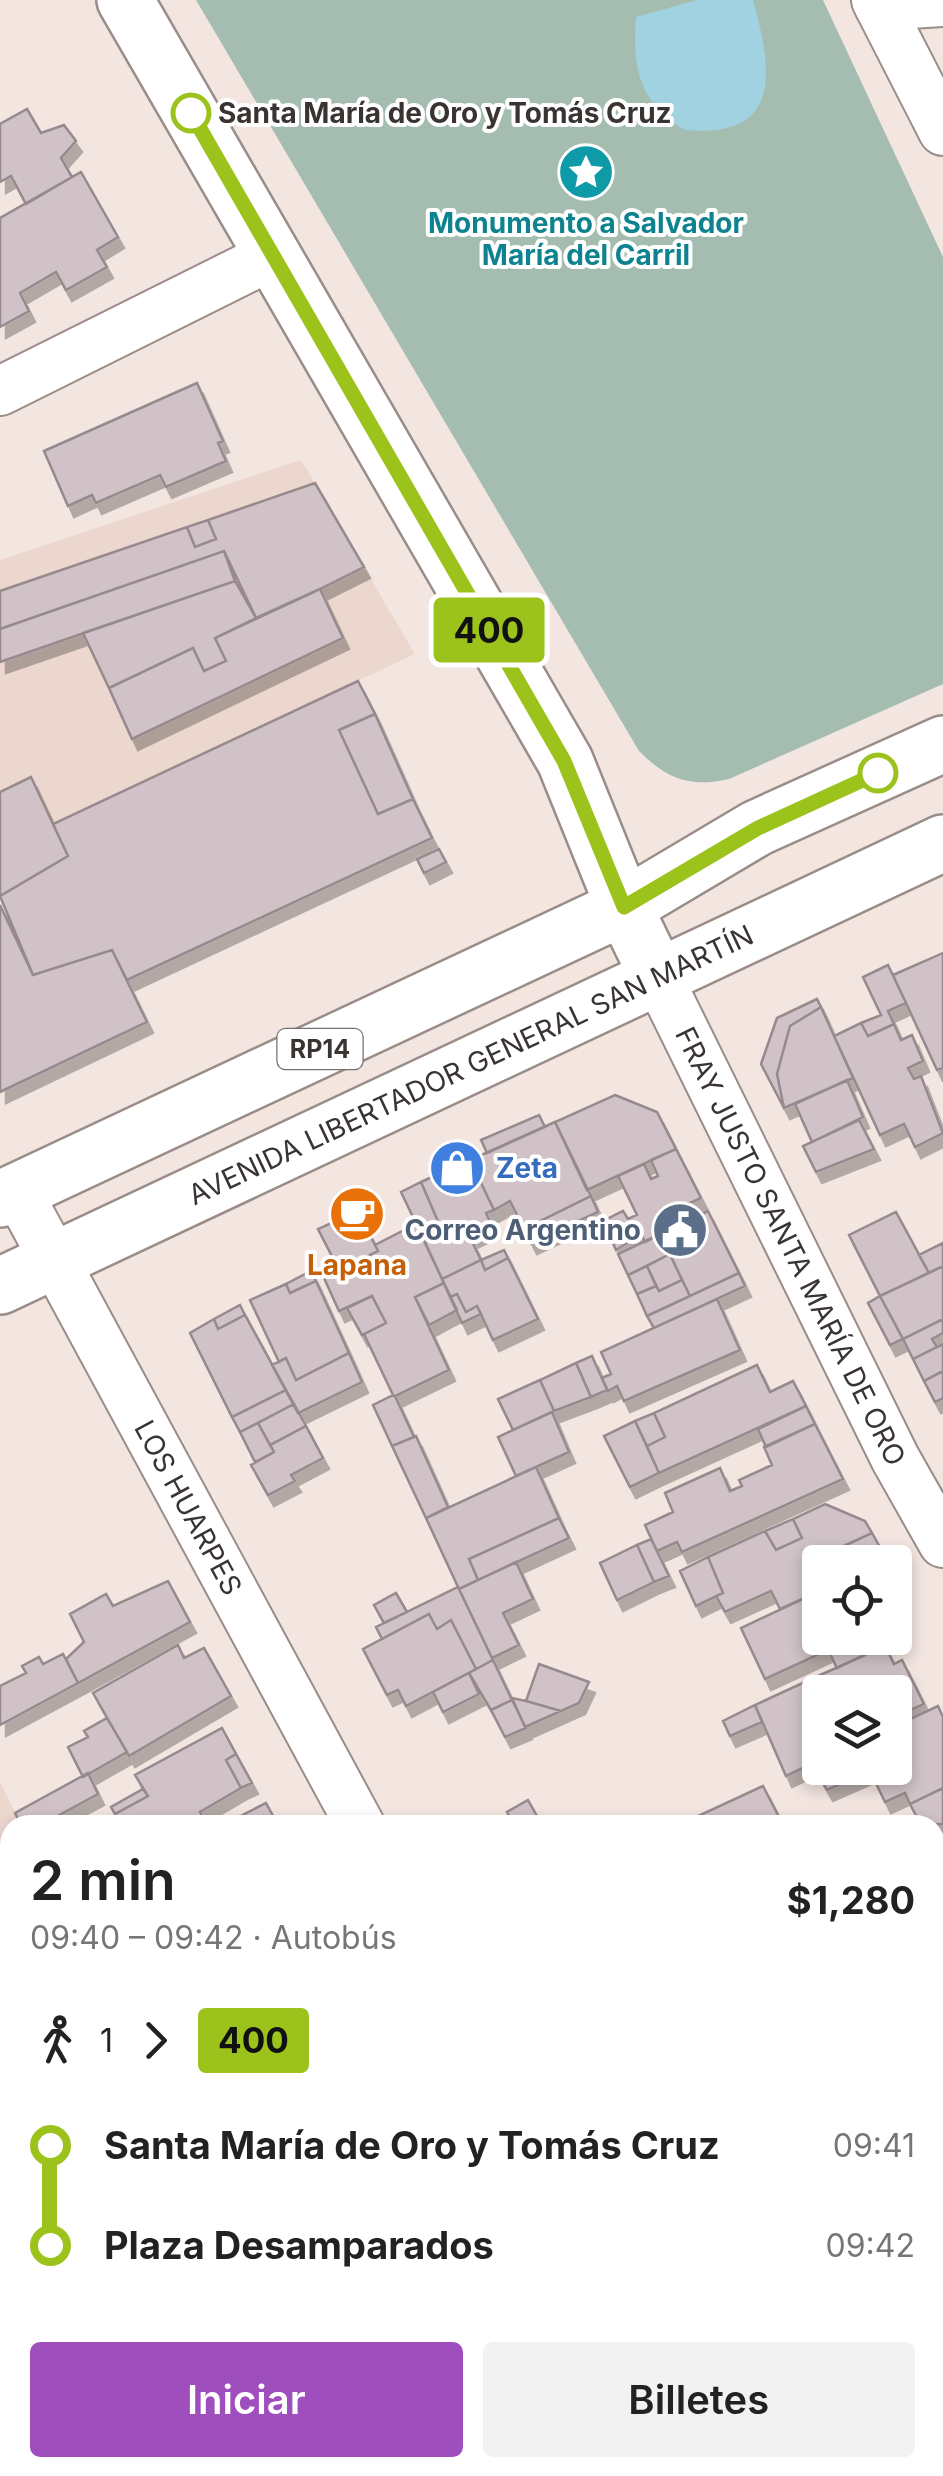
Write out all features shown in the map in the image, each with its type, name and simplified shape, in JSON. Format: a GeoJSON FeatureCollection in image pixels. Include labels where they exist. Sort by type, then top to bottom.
{"type":"FeatureCollection","features":[{"type":"Feature","properties":{"kind":"main road","name":"FRAY JUSTO SANTA MARÍA DE ORO"},"geometry":{"type":"LineString","coordinates":[[125,0],[564,761],[624,907],[658,977]]}},
{"type":"Feature","properties":{"kind":"main road","name":"RP14"},"geometry":{"type":"LineString","coordinates":[[8,1195],[624,907],[758,828],[943,744]]}},
{"type":"Feature","properties":{"kind":"main road","name":"AVENIDA LIBERTADOR GENERAL SAN MARTÍN"},"geometry":{"type":"LineString","coordinates":[[0,1286],[943,843]]}},
{"type":"Feature","properties":{"kind":"street"},"geometry":{"type":"LineString","coordinates":[[943,2],[877,3],[943,131]]}},
{"type":"Feature","properties":{"kind":"street"},"geometry":{"type":"LineString","coordinates":[[0,391],[273,256]]}},
{"type":"Feature","properties":{"kind":"street","name":"FRAY JUSTO SANTA MARÍA DE ORO"},"geometry":{"type":"LineString","coordinates":[[658,977],[895,1458],[943,1543]]}},
{"type":"Feature","properties":{"kind":"street","name":"LOS HUARPES"},"geometry":{"type":"LineString","coordinates":[[8,1195],[54,1260],[355,1815]]}},
{"type":"Feature","properties":{"kind":"shaded area"},"geometry":{"type":"Polygon","coordinates":[[[301,460],[415,654],[53,824],[31,778],[0,792],[0,560],[301,460]]]}},
{"type":"Feature","properties":{"kind":"shaded area"},"geometry":{"type":"Polygon","coordinates":[[[0,1782],[16,1815],[0,1815],[0,1782]]]}},
{"type":"Feature","properties":{"kind":"green space"},"geometry":{"type":"Polygon","coordinates":[[[196,0],[823,0],[943,257],[943,684],[729,779],[680,779],[649,761],[639,751],[196,0]]]}},
{"type":"Feature","properties":{"kind":"water"},"geometry":{"type":"Polygon","coordinates":[[[697,0],[753,0],[764,51],[763,94],[755,111],[740,123],[717,130],[685,130],[670,119],[648,96],[638,68],[636,17],[697,0]]]}},
{"type":"Feature","properties":{"kind":"building"},"geometry":{"type":"Polygon","coordinates":[[[27,109],[41,133],[64,125],[76,141],[61,158],[72,177],[26,204],[11,176],[0,182],[0,124],[27,109]]]}},
{"type":"Feature","properties":{"kind":"building"},"geometry":{"type":"Polygon","coordinates":[[[81,172],[118,237],[97,250],[107,267],[66,290],[56,272],[20,293],[29,311],[0,327],[0,218],[81,172]]]}},
{"type":"Feature","properties":{"kind":"building"},"geometry":{"type":"Polygon","coordinates":[[[197,383],[223,441],[218,443],[226,461],[166,487],[160,475],[96,503],[92,495],[68,506],[44,451],[197,383]]]}},
{"type":"Feature","properties":{"kind":"building"},"geometry":{"type":"Polygon","coordinates":[[[315,483],[364,567],[320,589],[256,618],[224,551],[0,629],[0,591],[187,527],[195,547],[216,539],[208,520],[315,483]]]}},
{"type":"Feature","properties":{"kind":"building"},"geometry":{"type":"Polygon","coordinates":[[[208,520],[216,539],[195,547],[187,527],[208,520]]]}},
{"type":"Feature","properties":{"kind":"building"},"geometry":{"type":"Polygon","coordinates":[[[224,551],[235,581],[0,662],[0,629],[224,551]]]}},
{"type":"Feature","properties":{"kind":"building"},"geometry":{"type":"Polygon","coordinates":[[[235,581],[256,618],[215,638],[226,661],[204,671],[193,648],[109,688],[83,633],[235,581]]]}},
{"type":"Feature","properties":{"kind":"building"},"geometry":{"type":"Polygon","coordinates":[[[320,589],[343,638],[132,739],[109,688],[193,648],[204,671],[226,661],[215,638],[320,589]]]}},
{"type":"Feature","properties":{"kind":"building"},"geometry":{"type":"Polygon","coordinates":[[[358,681],[375,714],[339,730],[378,814],[413,799],[432,838],[127,980],[112,950],[33,975],[0,896],[68,856],[53,824],[358,681]]]}},
{"type":"Feature","properties":{"kind":"building"},"geometry":{"type":"Polygon","coordinates":[[[375,714],[413,799],[378,814],[339,730],[375,714]]]}},
{"type":"Feature","properties":{"kind":"building"},"geometry":{"type":"Polygon","coordinates":[[[31,777],[68,856],[0,896],[0,792],[31,777]]]}},
{"type":"Feature","properties":{"kind":"building"},"geometry":{"type":"Polygon","coordinates":[[[439,849],[446,862],[424,873],[417,859],[439,849]]]}},
{"type":"Feature","properties":{"kind":"building"},"geometry":{"type":"Polygon","coordinates":[[[0,905],[33,975],[112,950],[147,1022],[0,1092],[0,905]]]}},
{"type":"Feature","properties":{"kind":"building"},"geometry":{"type":"Polygon","coordinates":[[[943,953],[943,1068],[937,1070],[893,975],[943,953]]]}},
{"type":"Feature","properties":{"kind":"building"},"geometry":{"type":"Polygon","coordinates":[[[888,965],[906,1003],[888,1011],[894,1024],[868,1036],[861,1023],[881,1015],[863,977],[888,965]]]}},
{"type":"Feature","properties":{"kind":"building"},"geometry":{"type":"Polygon","coordinates":[[[817,999],[821,1007],[790,1026],[777,1074],[784,1108],[761,1064],[777,1018],[817,999]]]}},
{"type":"Feature","properties":{"kind":"building"},"geometry":{"type":"Polygon","coordinates":[[[821,1007],[853,1078],[784,1108],[777,1074],[790,1026],[821,1007]]]}},
{"type":"Feature","properties":{"kind":"building"},"geometry":{"type":"Polygon","coordinates":[[[861,1023],[868,1036],[894,1024],[901,1040],[912,1035],[923,1061],[908,1068],[914,1079],[921,1076],[943,1133],[915,1147],[904,1124],[880,1135],[834,1036],[861,1023]]]}},
{"type":"Feature","properties":{"kind":"building"},"geometry":{"type":"Polygon","coordinates":[[[847,1080],[863,1117],[812,1142],[795,1104],[847,1080]]]}},
{"type":"Feature","properties":{"kind":"building"},"geometry":{"type":"Polygon","coordinates":[[[615,1095],[657,1112],[676,1149],[587,1190],[555,1122],[615,1095]]]}},
{"type":"Feature","properties":{"kind":"building"},"geometry":{"type":"Polygon","coordinates":[[[539,1115],[545,1127],[487,1153],[481,1140],[539,1115]]]}},
{"type":"Feature","properties":{"kind":"building"},"geometry":{"type":"Polygon","coordinates":[[[859,1120],[874,1149],[816,1172],[803,1146],[859,1120]]]}},
{"type":"Feature","properties":{"kind":"building"},"geometry":{"type":"Polygon","coordinates":[[[555,1122],[591,1196],[524,1229],[510,1201],[494,1210],[470,1160],[555,1122]]]}},
{"type":"Feature","properties":{"kind":"building"},"geometry":{"type":"Polygon","coordinates":[[[676,1149],[701,1198],[677,1209],[682,1221],[708,1211],[645,1242],[641,1234],[616,1250],[603,1221],[623,1211],[628,1219],[637,1215],[618,1176],[644,1164],[651,1179],[658,1176],[651,1160],[676,1149]]]}},
{"type":"Feature","properties":{"kind":"building"},"geometry":{"type":"Polygon","coordinates":[[[470,1160],[494,1210],[486,1213],[492,1227],[469,1238],[463,1223],[443,1233],[421,1182],[470,1160]]]}},
{"type":"Feature","properties":{"kind":"building"},"geometry":{"type":"Polygon","coordinates":[[[421,1182],[443,1233],[425,1242],[401,1192],[421,1182]]]}},
{"type":"Feature","properties":{"kind":"building"},"geometry":{"type":"Polygon","coordinates":[[[591,1196],[598,1212],[531,1243],[524,1229],[591,1196]]]}},
{"type":"Feature","properties":{"kind":"building"},"geometry":{"type":"Polygon","coordinates":[[[358,1211],[378,1251],[339,1270],[318,1229],[358,1211]]]}},
{"type":"Feature","properties":{"kind":"building"},"geometry":{"type":"Polygon","coordinates":[[[708,1211],[739,1273],[690,1296],[660,1234],[708,1211]]]}},
{"type":"Feature","properties":{"kind":"building"},"geometry":{"type":"Polygon","coordinates":[[[896,1212],[929,1273],[880,1296],[849,1235],[896,1212]]]}},
{"type":"Feature","properties":{"kind":"building"},"geometry":{"type":"Polygon","coordinates":[[[463,1223],[481,1260],[442,1279],[425,1242],[463,1223]]]}},
{"type":"Feature","properties":{"kind":"building"},"geometry":{"type":"Polygon","coordinates":[[[416,1224],[444,1283],[415,1297],[449,1370],[395,1396],[414,1437],[392,1446],[373,1405],[393,1395],[364,1334],[386,1323],[372,1296],[339,1311],[324,1278],[378,1251],[375,1245],[416,1224]]]}},
{"type":"Feature","properties":{"kind":"building"},"geometry":{"type":"Polygon","coordinates":[[[660,1234],[670,1254],[628,1275],[618,1254],[660,1234]]]}},
{"type":"Feature","properties":{"kind":"building"},"geometry":{"type":"Polygon","coordinates":[[[943,1243],[943,1266],[929,1273],[919,1255],[943,1243]]]}},
{"type":"Feature","properties":{"kind":"building"},"geometry":{"type":"Polygon","coordinates":[[[504,1250],[508,1258],[485,1270],[481,1260],[504,1250]]]}},
{"type":"Feature","properties":{"kind":"building"},"geometry":{"type":"Polygon","coordinates":[[[670,1254],[682,1280],[659,1291],[647,1266],[670,1254]]]}},
{"type":"Feature","properties":{"kind":"building"},"geometry":{"type":"Polygon","coordinates":[[[508,1258],[538,1319],[493,1340],[477,1306],[466,1312],[457,1294],[450,1297],[442,1279],[481,1260],[485,1270],[508,1258]]]}},
{"type":"Feature","properties":{"kind":"building"},"geometry":{"type":"Polygon","coordinates":[[[647,1266],[656,1286],[637,1294],[628,1275],[647,1266]]]}},
{"type":"Feature","properties":{"kind":"building"},"geometry":{"type":"Polygon","coordinates":[[[943,1266],[943,1319],[903,1339],[880,1296],[943,1266]]]}},
{"type":"Feature","properties":{"kind":"building"},"geometry":{"type":"Polygon","coordinates":[[[311,1271],[316,1281],[290,1293],[286,1284],[311,1271]]]}},
{"type":"Feature","properties":{"kind":"building"},"geometry":{"type":"Polygon","coordinates":[[[739,1273],[745,1286],[654,1328],[647,1316],[739,1273]]]}},
{"type":"Feature","properties":{"kind":"building"},"geometry":{"type":"Polygon","coordinates":[[[682,1280],[690,1296],[647,1316],[637,1294],[656,1286],[659,1291],[682,1280]]]}},
{"type":"Feature","properties":{"kind":"building"},"geometry":{"type":"Polygon","coordinates":[[[316,1281],[349,1353],[296,1380],[286,1358],[279,1362],[250,1300],[286,1284],[290,1293],[316,1281]]]}},
{"type":"Feature","properties":{"kind":"building"},"geometry":{"type":"Polygon","coordinates":[[[444,1283],[457,1310],[429,1325],[415,1297],[444,1283]]]}},
{"type":"Feature","properties":{"kind":"building"},"geometry":{"type":"Polygon","coordinates":[[[457,1294],[466,1312],[477,1306],[481,1314],[462,1323],[450,1297],[457,1294]]]}},
{"type":"Feature","properties":{"kind":"building"},"geometry":{"type":"Polygon","coordinates":[[[372,1296],[386,1323],[362,1335],[347,1308],[372,1296]]]}},
{"type":"Feature","properties":{"kind":"building"},"geometry":{"type":"Polygon","coordinates":[[[880,1296],[903,1339],[890,1345],[868,1303],[880,1296]]]}},
{"type":"Feature","properties":{"kind":"building"},"geometry":{"type":"Polygon","coordinates":[[[717,1299],[740,1350],[624,1401],[617,1386],[608,1391],[602,1378],[611,1374],[601,1352],[717,1299]]]}},
{"type":"Feature","properties":{"kind":"building"},"geometry":{"type":"Polygon","coordinates":[[[240,1305],[245,1315],[218,1329],[214,1319],[240,1305]]]}},
{"type":"Feature","properties":{"kind":"building"},"geometry":{"type":"Polygon","coordinates":[[[245,1315],[286,1390],[232,1417],[190,1333],[214,1319],[218,1329],[245,1315]]]}},
{"type":"Feature","properties":{"kind":"building"},"geometry":{"type":"Polygon","coordinates":[[[943,1319],[943,1333],[932,1339],[937,1347],[913,1359],[903,1339],[943,1319]]]}},
{"type":"Feature","properties":{"kind":"building"},"geometry":{"type":"Polygon","coordinates":[[[943,1344],[943,1371],[924,1381],[913,1359],[943,1344]]]}},
{"type":"Feature","properties":{"kind":"building"},"geometry":{"type":"Polygon","coordinates":[[[349,1353],[362,1382],[298,1413],[272,1365],[286,1358],[296,1380],[349,1353]]]}},
{"type":"Feature","properties":{"kind":"building"},"geometry":{"type":"Polygon","coordinates":[[[592,1356],[607,1390],[591,1397],[576,1363],[592,1356]]]}},
{"type":"Feature","properties":{"kind":"building"},"geometry":{"type":"Polygon","coordinates":[[[576,1363],[591,1397],[554,1411],[540,1380],[576,1363]]]}},
{"type":"Feature","properties":{"kind":"building"},"geometry":{"type":"Polygon","coordinates":[[[757,1365],[770,1392],[793,1381],[806,1406],[659,1473],[647,1446],[665,1437],[654,1413],[757,1365]]]}},
{"type":"Feature","properties":{"kind":"building"},"geometry":{"type":"Polygon","coordinates":[[[943,1371],[943,1398],[935,1402],[924,1381],[943,1371]]]}},
{"type":"Feature","properties":{"kind":"building"},"geometry":{"type":"Polygon","coordinates":[[[540,1380],[554,1411],[513,1430],[498,1399],[540,1380]]]}},
{"type":"Feature","properties":{"kind":"building"},"geometry":{"type":"Polygon","coordinates":[[[286,1390],[294,1404],[240,1432],[232,1417],[286,1390]]]}},
{"type":"Feature","properties":{"kind":"building"},"geometry":{"type":"Polygon","coordinates":[[[294,1404],[306,1426],[270,1445],[258,1423],[294,1404]]]}},
{"type":"Feature","properties":{"kind":"building"},"geometry":{"type":"Polygon","coordinates":[[[806,1406],[815,1424],[766,1447],[758,1429],[806,1406]]]}},
{"type":"Feature","properties":{"kind":"building"},"geometry":{"type":"Polygon","coordinates":[[[552,1412],[569,1452],[516,1476],[498,1437],[552,1412]]]}},
{"type":"Feature","properties":{"kind":"building"},"geometry":{"type":"Polygon","coordinates":[[[654,1413],[665,1437],[647,1446],[635,1421],[654,1413]]]}},
{"type":"Feature","properties":{"kind":"building"},"geometry":{"type":"Polygon","coordinates":[[[635,1421],[659,1473],[630,1487],[604,1436],[635,1421]]]}},
{"type":"Feature","properties":{"kind":"building"},"geometry":{"type":"Polygon","coordinates":[[[258,1423],[274,1452],[255,1462],[240,1432],[258,1423]]]}},
{"type":"Feature","properties":{"kind":"building"},"geometry":{"type":"Polygon","coordinates":[[[815,1424],[843,1479],[682,1552],[677,1542],[657,1551],[645,1525],[673,1512],[665,1493],[720,1468],[730,1491],[742,1486],[739,1480],[772,1465],[764,1447],[815,1424]]]}},
{"type":"Feature","properties":{"kind":"building"},"geometry":{"type":"Polygon","coordinates":[[[306,1426],[323,1458],[291,1475],[295,1481],[268,1495],[251,1465],[274,1452],[270,1445],[306,1426]]]}},
{"type":"Feature","properties":{"kind":"building"},"geometry":{"type":"Polygon","coordinates":[[[416,1436],[448,1507],[426,1518],[392,1446],[416,1436]]]}},
{"type":"Feature","properties":{"kind":"building"},"geometry":{"type":"Polygon","coordinates":[[[536,1467],[559,1518],[469,1559],[478,1580],[459,1589],[426,1518],[536,1467]]]}},
{"type":"Feature","properties":{"kind":"building"},"geometry":{"type":"Polygon","coordinates":[[[825,1504],[865,1521],[872,1533],[846,1545],[802,1545],[802,1599],[780,1609],[771,1591],[725,1612],[716,1596],[723,1593],[708,1557],[765,1531],[776,1550],[802,1538],[793,1519],[825,1504]]]}},
{"type":"Feature","properties":{"kind":"building"},"geometry":{"type":"Polygon","coordinates":[[[559,1518],[569,1538],[478,1580],[469,1559],[559,1518]]]}},
{"type":"Feature","properties":{"kind":"building"},"geometry":{"type":"Polygon","coordinates":[[[793,1519],[802,1538],[776,1550],[765,1531],[793,1519]]]}},
{"type":"Feature","properties":{"kind":"building"},"geometry":{"type":"Polygon","coordinates":[[[872,1533],[879,1545],[845,1545],[872,1533]]]}},
{"type":"Feature","properties":{"kind":"building"},"geometry":{"type":"Polygon","coordinates":[[[651,1539],[669,1576],[654,1582],[637,1545],[651,1539]]]}},
{"type":"Feature","properties":{"kind":"building"},"geometry":{"type":"Polygon","coordinates":[[[637,1545],[654,1582],[617,1600],[600,1563],[637,1545]]]}},
{"type":"Feature","properties":{"kind":"building"},"geometry":{"type":"Polygon","coordinates":[[[708,1557],[723,1593],[696,1606],[680,1571],[708,1557]]]}},
{"type":"Feature","properties":{"kind":"building"},"geometry":{"type":"Polygon","coordinates":[[[516,1562],[533,1599],[503,1613],[519,1645],[492,1658],[459,1589],[516,1562]]]}},
{"type":"Feature","properties":{"kind":"building"},"geometry":{"type":"Polygon","coordinates":[[[168,1581],[190,1622],[78,1683],[66,1659],[84,1642],[70,1614],[106,1594],[113,1606],[168,1581]]]}},
{"type":"Feature","properties":{"kind":"building"},"geometry":{"type":"Polygon","coordinates":[[[458,1587],[493,1660],[476,1669],[451,1620],[437,1629],[429,1614],[382,1639],[376,1627],[458,1587]]]}},
{"type":"Feature","properties":{"kind":"building"},"geometry":{"type":"Polygon","coordinates":[[[396,1593],[407,1612],[384,1623],[374,1605],[396,1593]]]}},
{"type":"Feature","properties":{"kind":"building"},"geometry":{"type":"Polygon","coordinates":[[[802,1599],[802,1655],[817,1655],[765,1679],[741,1628],[802,1599]]]}},
{"type":"Feature","properties":{"kind":"building"},"geometry":{"type":"Polygon","coordinates":[[[429,1614],[437,1629],[451,1620],[476,1669],[406,1706],[398,1690],[387,1695],[363,1649],[429,1614]]]}},
{"type":"Feature","properties":{"kind":"building"},"geometry":{"type":"Polygon","coordinates":[[[178,1645],[184,1658],[204,1648],[231,1696],[129,1756],[93,1693],[178,1645]]]}},
{"type":"Feature","properties":{"kind":"building"},"geometry":{"type":"Polygon","coordinates":[[[63,1654],[78,1683],[0,1725],[0,1686],[26,1673],[22,1666],[39,1657],[43,1664],[63,1654]]]}},
{"type":"Feature","properties":{"kind":"building"},"geometry":{"type":"Polygon","coordinates":[[[830,1655],[864,1655],[837,1668],[830,1655]]]}},
{"type":"Feature","properties":{"kind":"building"},"geometry":{"type":"Polygon","coordinates":[[[865,1655],[890,1655],[894,1664],[902,1660],[910,1675],[820,1675],[865,1655]]]}},
{"type":"Feature","properties":{"kind":"building"},"geometry":{"type":"Polygon","coordinates":[[[493,1660],[512,1700],[491,1710],[469,1673],[493,1660]]]}},
{"type":"Feature","properties":{"kind":"building"},"geometry":{"type":"Polygon","coordinates":[[[539,1664],[589,1682],[579,1703],[561,1711],[526,1701],[539,1664]]]}},
{"type":"Feature","properties":{"kind":"building"},"geometry":{"type":"Polygon","coordinates":[[[469,1673],[479,1694],[443,1712],[433,1692],[469,1673]]]}},
{"type":"Feature","properties":{"kind":"building"},"geometry":{"type":"Polygon","coordinates":[[[912,1680],[924,1704],[912,1709],[912,1680]]]}},
{"type":"Feature","properties":{"kind":"building"},"geometry":{"type":"Polygon","coordinates":[[[802,1683],[802,1768],[786,1776],[755,1705],[802,1683]]]}},
{"type":"Feature","properties":{"kind":"building"},"geometry":{"type":"Polygon","coordinates":[[[512,1698],[526,1701],[561,1711],[525,1727],[512,1698]]]}},
{"type":"Feature","properties":{"kind":"building"},"geometry":{"type":"Polygon","coordinates":[[[512,1700],[526,1728],[505,1737],[491,1710],[512,1700]]]}},
{"type":"Feature","properties":{"kind":"building"},"geometry":{"type":"Polygon","coordinates":[[[755,1705],[762,1722],[730,1736],[723,1721],[755,1705]]]}},
{"type":"Feature","properties":{"kind":"building"},"geometry":{"type":"Polygon","coordinates":[[[938,1706],[943,1717],[943,1788],[910,1804],[905,1793],[885,1802],[877,1785],[912,1785],[912,1718],[938,1706]]]}},
{"type":"Feature","properties":{"kind":"building"},"geometry":{"type":"Polygon","coordinates":[[[107,1718],[127,1752],[83,1777],[68,1747],[88,1737],[84,1731],[107,1718]]]}},
{"type":"Feature","properties":{"kind":"building"},"geometry":{"type":"Polygon","coordinates":[[[222,1728],[236,1754],[226,1760],[241,1788],[200,1812],[202,1815],[116,1815],[148,1796],[135,1775],[222,1728]]]}},
{"type":"Feature","properties":{"kind":"building"},"geometry":{"type":"Polygon","coordinates":[[[236,1754],[252,1783],[241,1788],[226,1760],[236,1754]]]}},
{"type":"Feature","properties":{"kind":"building"},"geometry":{"type":"Polygon","coordinates":[[[88,1773],[98,1794],[59,1815],[15,1813],[88,1773]]]}},
{"type":"Feature","properties":{"kind":"building"},"geometry":{"type":"Polygon","coordinates":[[[763,1786],[778,1815],[700,1815],[763,1786]]]}},
{"type":"Feature","properties":{"kind":"building"},"geometry":{"type":"Polygon","coordinates":[[[943,1788],[943,1815],[916,1815],[910,1804],[943,1788]]]}},
{"type":"Feature","properties":{"kind":"building"},"geometry":{"type":"Polygon","coordinates":[[[143,1789],[148,1796],[115,1814],[111,1807],[143,1789]]]}},
{"type":"Feature","properties":{"kind":"building"},"geometry":{"type":"Polygon","coordinates":[[[528,1800],[536,1815],[509,1815],[507,1812],[528,1800]]]}},
{"type":"Feature","properties":{"kind":"building"},"geometry":{"type":"Polygon","coordinates":[[[266,1803],[273,1815],[243,1815],[266,1803]]]}},
{"type":"Feature","properties":{"kind":"bus line","name":"400"},"geometry":{"type":"LineString","coordinates":[[191,113],[564,761],[624,907],[758,828],[878,773]]}},
{"type":"Feature","properties":{"kind":"place","name":"Santa María de Oro y Tomás Cruz"},"geometry":{"type":"Point","coordinates":[191,113]}},
{"type":"Feature","properties":{"kind":"place","name":"Monumento a Salvador María del Carril"},"geometry":{"type":"Point","coordinates":[586,172]}},
{"type":"Feature","properties":{"kind":"place","name":"Zeta"},"geometry":{"type":"Point","coordinates":[457,1168]}},
{"type":"Feature","properties":{"kind":"place","name":"Lapana"},"geometry":{"type":"Point","coordinates":[357,1214]}},
{"type":"Feature","properties":{"kind":"place","name":"Correo Argentino"},"geometry":{"type":"Point","coordinates":[680,1230]}}]}
